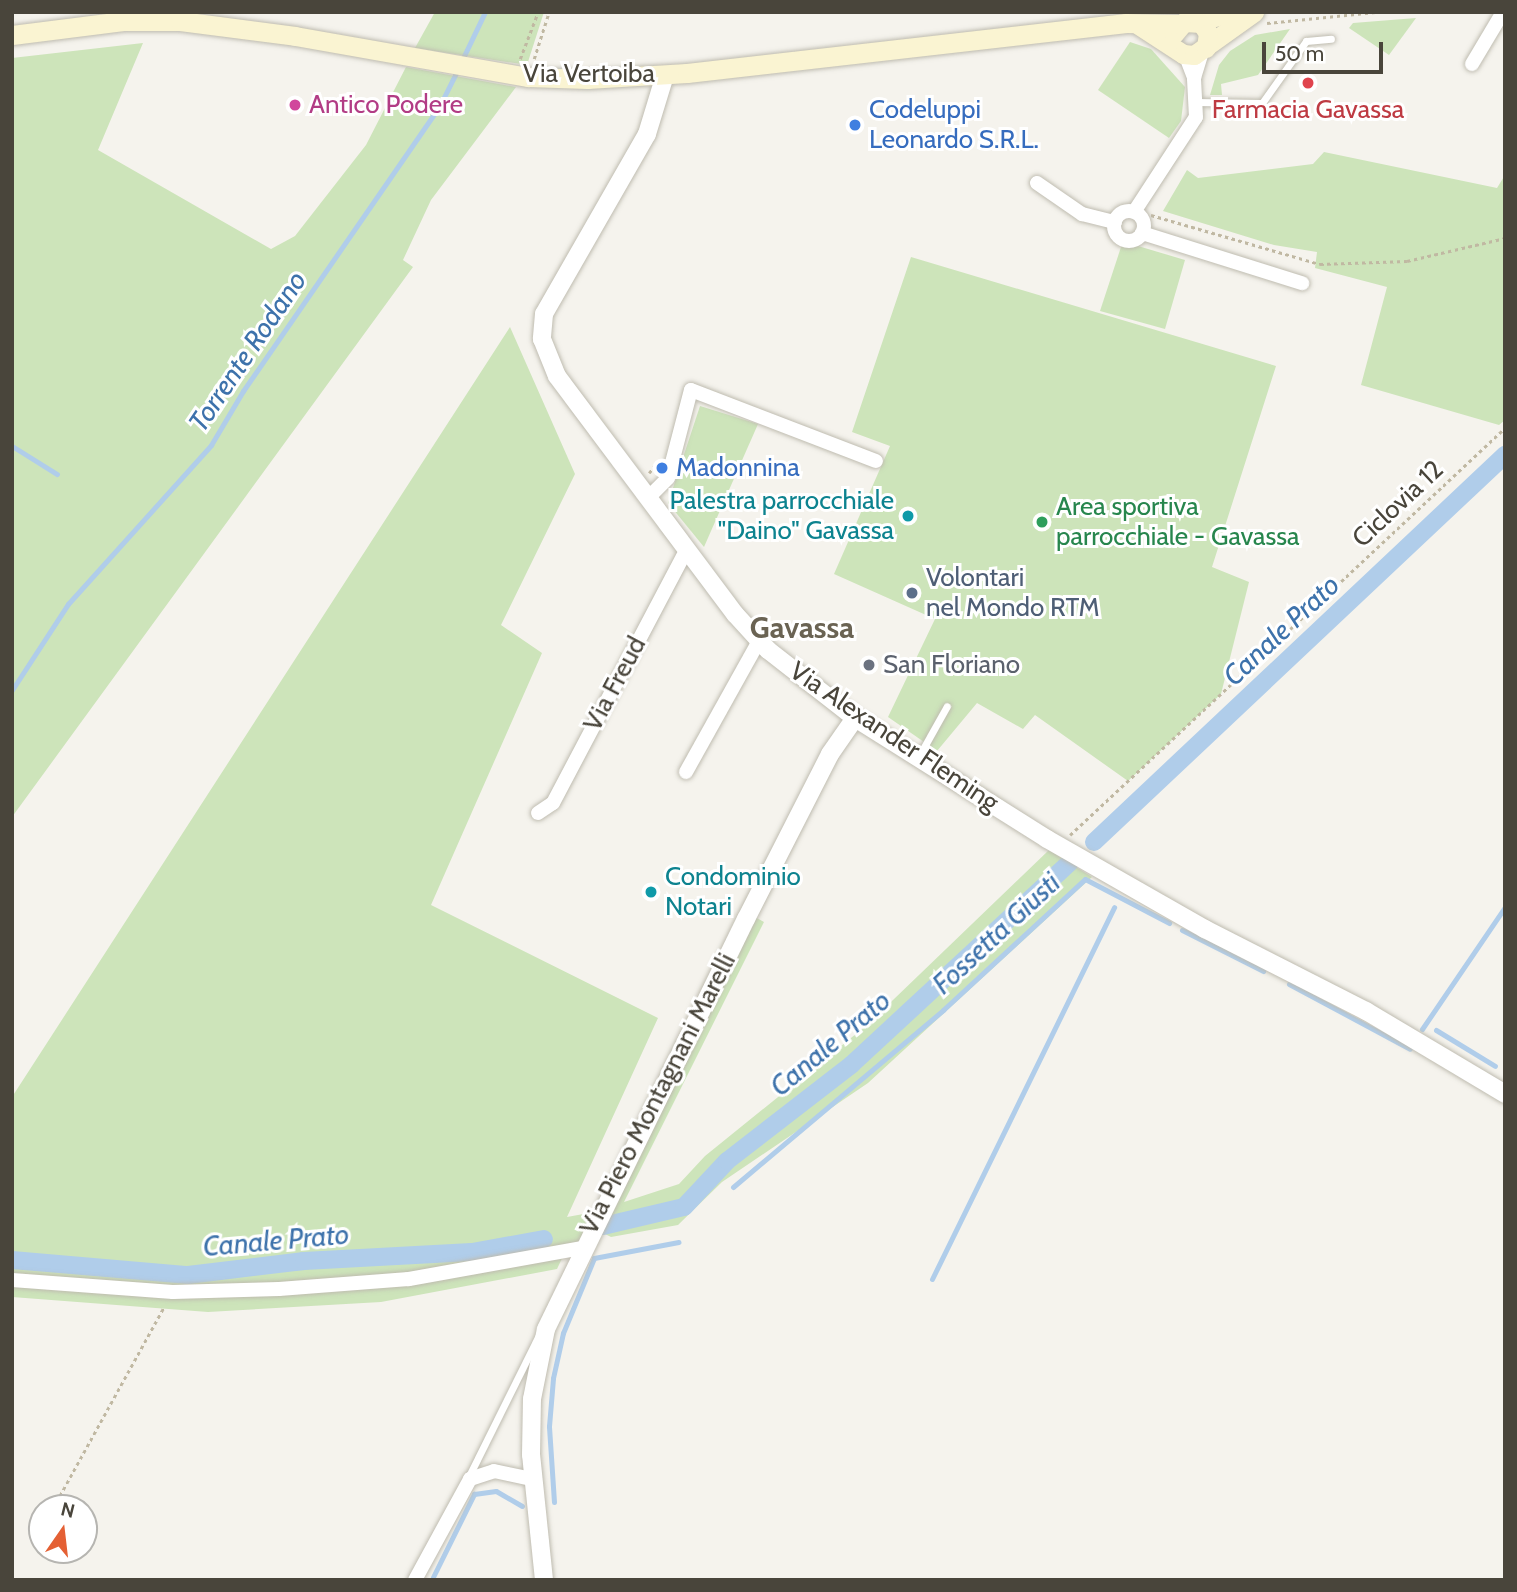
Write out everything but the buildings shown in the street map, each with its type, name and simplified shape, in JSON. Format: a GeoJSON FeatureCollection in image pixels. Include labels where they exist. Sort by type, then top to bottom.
{"type":"FeatureCollection","features":[{"type":"Feature","properties":{"kind":"main road","name":"Via Vertoiba"},"geometry":{"type":"LineString","coordinates":[[12,36],[123,22],[180,21],[393,53],[526,68],[587,79],[665,75],[1126,23],[1189,23],[1232,12]]}},
{"type":"Feature","properties":{"kind":"main road"},"geometry":{"type":"LineString","coordinates":[[1192,50],[1258,18]]}},
{"type":"Feature","properties":{"kind":"main road"},"geometry":{"type":"LineString","coordinates":[[1126,23],[1151,30],[1192,50]]}},
{"type":"Feature","properties":{"kind":"main road"},"geometry":{"type":"LineString","coordinates":[[1189,23],[1208,33],[1192,50],[1174,35],[1189,23]]}},
{"type":"Feature","properties":{"kind":"street"},"geometry":{"type":"LineString","coordinates":[[1472,64],[1503,12]]}},
{"type":"Feature","properties":{"kind":"street"},"geometry":{"type":"LineString","coordinates":[[1192,50],[1195,103],[1191,125],[1135,212],[1120,214],[1115,222],[1118,236],[1126,241],[1142,233],[1301,283]]}},
{"type":"Feature","properties":{"kind":"street","name":"Via Alexander Fleming"},"geometry":{"type":"LineString","coordinates":[[665,75],[647,134],[558,284],[541,328],[547,357],[557,376],[759,641],[855,718],[1131,888],[1325,988],[1505,1094]]}},
{"type":"Feature","properties":{"kind":"street"},"geometry":{"type":"LineString","coordinates":[[1037,183],[1083,214],[1115,222]]}},
{"type":"Feature","properties":{"kind":"street"},"geometry":{"type":"LineString","coordinates":[[1135,212],[1144,223],[1142,233]]}},
{"type":"Feature","properties":{"kind":"street"},"geometry":{"type":"LineString","coordinates":[[648,498],[668,478],[691,390],[876,461]]}},
{"type":"Feature","properties":{"kind":"street","name":"Via Freud"},"geometry":{"type":"LineString","coordinates":[[538,813],[553,803],[687,549]]}},
{"type":"Feature","properties":{"kind":"street"},"geometry":{"type":"LineString","coordinates":[[686,772],[759,641]]}},
{"type":"Feature","properties":{"kind":"street","name":"Via Piero Montagnani Marelli"},"geometry":{"type":"LineString","coordinates":[[544,1580],[532,1479],[535,1376],[556,1302],[830,754],[855,718]]}},
{"type":"Feature","properties":{"kind":"street","name":"Via Piero Montagnani Marelli"},"geometry":{"type":"LineString","coordinates":[[12,1280],[173,1292],[409,1279],[581,1248]]}},
{"type":"Feature","properties":{"kind":"street"},"geometry":{"type":"LineString","coordinates":[[415,1580],[464,1486],[494,1471],[532,1479]]}},
{"type":"Feature","properties":{"kind":"lane"},"geometry":{"type":"LineString","coordinates":[[1195,103],[1262,103],[1306,41],[1331,39]]}},
{"type":"Feature","properties":{"kind":"lane"},"geometry":{"type":"LineString","coordinates":[[918,757],[947,706]]}},
{"type":"Feature","properties":{"kind":"lane"},"geometry":{"type":"LineString","coordinates":[[464,1486],[556,1302]]}},
{"type":"Feature","properties":{"kind":"path"},"geometry":{"type":"LineString","coordinates":[[526,68],[538,12]]}},
{"type":"Feature","properties":{"kind":"path"},"geometry":{"type":"LineString","coordinates":[[526,68],[550,12]]}},
{"type":"Feature","properties":{"kind":"path"},"geometry":{"type":"LineString","coordinates":[[1258,18],[1375,12]]}},
{"type":"Feature","properties":{"kind":"path"},"geometry":{"type":"LineString","coordinates":[[1135,212],[1320,264],[1408,261],[1505,238]]}},
{"type":"Feature","properties":{"kind":"path","name":"Ciclovia 12"},"geometry":{"type":"LineString","coordinates":[[1069,836],[1505,428]]}},
{"type":"Feature","properties":{"kind":"path"},"geometry":{"type":"LineString","coordinates":[[61,1494],[173,1292]]}},
{"type":"Feature","properties":{"kind":"green space"},"geometry":{"type":"Polygon","coordinates":[[[435,12],[544,12],[527,65],[415,48],[435,12]]]}},
{"type":"Feature","properties":{"kind":"green space"},"geometry":{"type":"Polygon","coordinates":[[[1416,18],[1389,55],[1349,28],[1353,23],[1416,18]]]}},
{"type":"Feature","properties":{"kind":"green space"},"geometry":{"type":"Polygon","coordinates":[[[1290,29],[1258,75],[1221,84],[1222,95],[1210,95],[1219,65],[1230,51],[1255,35],[1290,29]]]}},
{"type":"Feature","properties":{"kind":"green space"},"geometry":{"type":"Polygon","coordinates":[[[1130,42],[1151,49],[1185,87],[1181,121],[1169,138],[1098,90],[1130,42]]]}},
{"type":"Feature","properties":{"kind":"green space"},"geometry":{"type":"Polygon","coordinates":[[[143,43],[98,150],[271,249],[295,236],[366,145],[406,67],[516,87],[431,200],[403,260],[413,267],[12,817],[12,58],[143,43]]]}},
{"type":"Feature","properties":{"kind":"green space"},"geometry":{"type":"Polygon","coordinates":[[[1324,152],[1497,188],[1505,175],[1505,420],[1499,425],[1361,385],[1387,287],[1315,268],[1317,252],[1274,245],[1163,211],[1187,170],[1198,178],[1313,164],[1324,152]]]}},
{"type":"Feature","properties":{"kind":"green space"},"geometry":{"type":"Polygon","coordinates":[[[1138,246],[1185,260],[1165,329],[1100,311],[1121,247],[1138,246]]]}},
{"type":"Feature","properties":{"kind":"green space","name":"Area sportiva parrocchiale - Gavassa"},"geometry":{"type":"Polygon","coordinates":[[[911,257],[1276,366],[1212,567],[1249,582],[1221,694],[1128,781],[1035,715],[1023,729],[977,703],[937,751],[888,717],[935,619],[834,574],[890,446],[852,432],[911,257]]]}},
{"type":"Feature","properties":{"kind":"green space"},"geometry":{"type":"Polygon","coordinates":[[[510,327],[575,474],[501,625],[542,653],[431,905],[658,1018],[567,1217],[600,1211],[581,1248],[565,1252],[557,1269],[381,1302],[208,1312],[12,1297],[12,1097],[510,327]]]}},
{"type":"Feature","properties":{"kind":"green space"},"geometry":{"type":"Polygon","coordinates":[[[700,406],[758,424],[704,547],[668,503],[700,406]]]}},
{"type":"Feature","properties":{"kind":"green space"},"geometry":{"type":"Polygon","coordinates":[[[1049,850],[1092,877],[868,1083],[722,1182],[678,1225],[611,1237],[599,1231],[755,917],[764,922],[624,1202],[679,1184],[705,1156],[867,1025],[1049,850]]]}},
{"type":"Feature","properties":{"kind":"waterway","name":"Torrente Rodano"},"geometry":{"type":"LineString","coordinates":[[462,60],[485,12]]}},
{"type":"Feature","properties":{"kind":"waterway","name":"Torrente Rodano"},"geometry":{"type":"LineString","coordinates":[[12,690],[68,604],[211,445],[243,391],[439,107],[458,69]]}},
{"type":"Feature","properties":{"kind":"waterway"},"geometry":{"type":"LineString","coordinates":[[12,446],[57,474]]}},
{"type":"Feature","properties":{"kind":"waterway","name":"Canale Prato"},"geometry":{"type":"LineString","coordinates":[[1094,842],[1505,455]]}},
{"type":"Feature","properties":{"kind":"waterway","name":"Canale Prato"},"geometry":{"type":"LineString","coordinates":[[603,1226],[684,1207],[727,1161],[851,1065],[1070,862]]}},
{"type":"Feature","properties":{"kind":"waterway","name":"Fossetta Giusti"},"geometry":{"type":"LineString","coordinates":[[733,1187],[943,1010],[1085,879],[1169,923]]}},
{"type":"Feature","properties":{"kind":"waterway"},"geometry":{"type":"LineString","coordinates":[[932,1279],[1114,907]]}},
{"type":"Feature","properties":{"kind":"waterway","name":"Fossetta Giusti"},"geometry":{"type":"LineString","coordinates":[[1422,1029],[1505,907]]}},
{"type":"Feature","properties":{"kind":"waterway","name":"Fossetta Giusti"},"geometry":{"type":"LineString","coordinates":[[1182,930],[1263,971]]}},
{"type":"Feature","properties":{"kind":"waterway","name":"Fossetta Giusti"},"geometry":{"type":"LineString","coordinates":[[1289,984],[1410,1049]]}},
{"type":"Feature","properties":{"kind":"waterway"},"geometry":{"type":"LineString","coordinates":[[1436,1030],[1495,1066]]}},
{"type":"Feature","properties":{"kind":"waterway","name":"Canale Prato"},"geometry":{"type":"LineString","coordinates":[[12,1260],[188,1275],[304,1261],[472,1252],[544,1239]]}},
{"type":"Feature","properties":{"kind":"waterway","name":"Fossetta Giusti"},"geometry":{"type":"LineString","coordinates":[[554,1502],[549,1426],[553,1378],[563,1333],[594,1258],[679,1242]]}},
{"type":"Feature","properties":{"kind":"waterway","name":"Fossetta Giusti"},"geometry":{"type":"LineString","coordinates":[[433,1577],[474,1494],[496,1491],[522,1506]]}},
{"type":"Feature","properties":{"kind":"place","name":"Farmacia Gavassa"},"geometry":{"type":"Point","coordinates":[1308,83]}},
{"type":"Feature","properties":{"kind":"place","name":"Antico Podere"},"geometry":{"type":"Point","coordinates":[295,105]}},
{"type":"Feature","properties":{"kind":"place","name":"Codeluppi Leonardo S.R.L."},"geometry":{"type":"Point","coordinates":[855,125]}},
{"type":"Feature","properties":{"kind":"place","name":"Madonnina"},"geometry":{"type":"Point","coordinates":[662,468]}},
{"type":"Feature","properties":{"kind":"place","name":"Palestra parrocchiale \"Daino\" Gavassa"},"geometry":{"type":"Point","coordinates":[908,516]}},
{"type":"Feature","properties":{"kind":"place","name":"Area sportiva parrocchiale - Gavassa"},"geometry":{"type":"Point","coordinates":[1042,522]}},
{"type":"Feature","properties":{"kind":"place","name":"Volontari nel Mondo RTM"},"geometry":{"type":"Point","coordinates":[912,593]}},
{"type":"Feature","properties":{"kind":"place","name":"San Floriano"},"geometry":{"type":"Point","coordinates":[869,665]}},
{"type":"Feature","properties":{"kind":"place","name":"Condominio Notari"},"geometry":{"type":"Point","coordinates":[651,892]}},
{"type":"Feature","properties":{"kind":"district","name":"Gavassa"},"geometry":{"type":"Point","coordinates":[802,628]}}]}
